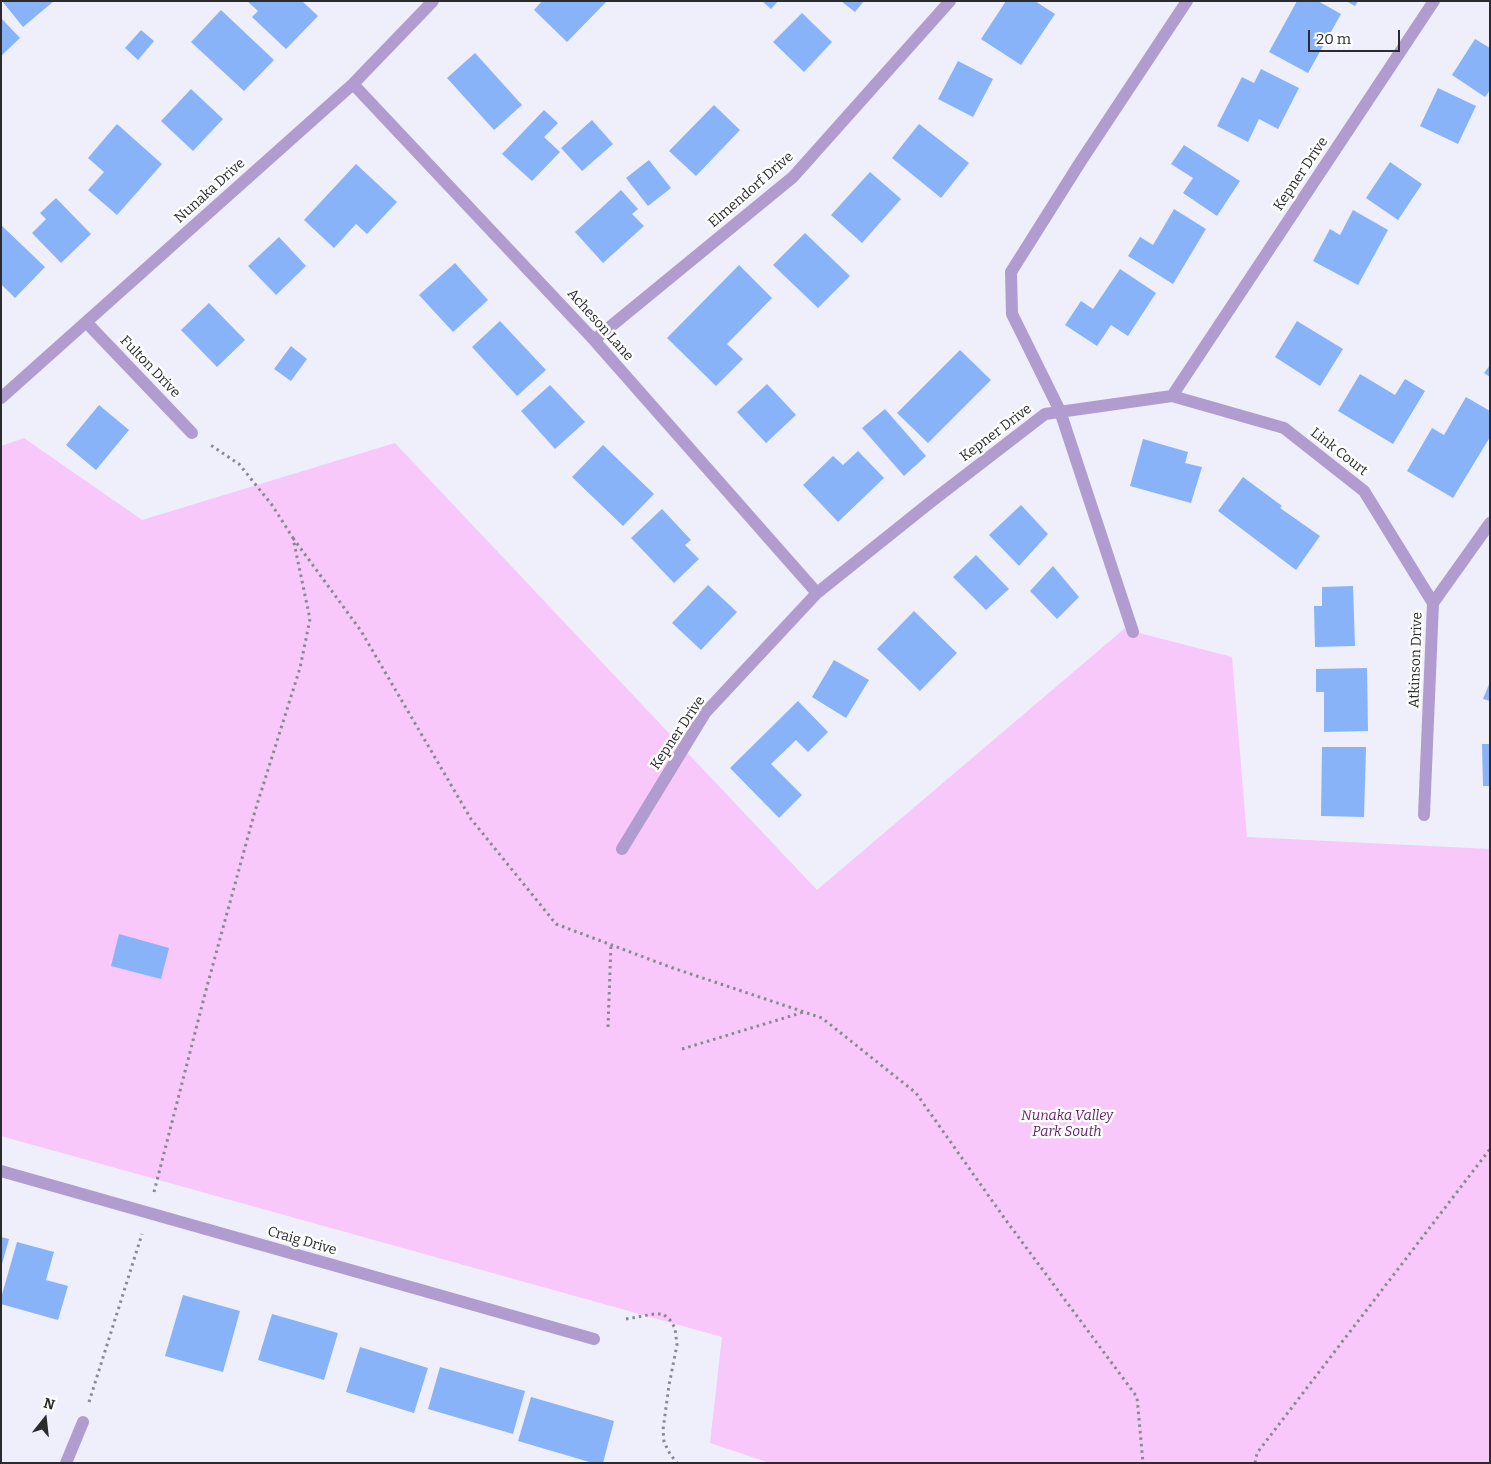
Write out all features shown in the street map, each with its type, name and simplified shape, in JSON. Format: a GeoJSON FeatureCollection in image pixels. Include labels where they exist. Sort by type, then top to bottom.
{"type":"FeatureCollection","features":[{"type":"Feature","properties":{"kind":"street","name":"Nunaka Drive"},"geometry":{"type":"LineString","coordinates":[[1,398],[353,84],[433,1]]}},
{"type":"Feature","properties":{"kind":"street","name":"Elmendorf Drive"},"geometry":{"type":"LineString","coordinates":[[594,340],[793,177],[950,1]]}},
{"type":"Feature","properties":{"kind":"street"},"geometry":{"type":"LineString","coordinates":[[1133,632],[1060,411],[1012,314],[1011,272],[1081,162],[1188,1]]}},
{"type":"Feature","properties":{"kind":"street","name":"Kepner Drive"},"geometry":{"type":"LineString","coordinates":[[622,849],[706,713],[817,593],[932,500],[1045,414],[1172,396],[1434,1]]}},
{"type":"Feature","properties":{"kind":"street","name":"Acheson Lane"},"geometry":{"type":"LineString","coordinates":[[353,84],[594,340],[817,593]]}},
{"type":"Feature","properties":{"kind":"street","name":"Fulton Drive"},"geometry":{"type":"LineString","coordinates":[[86,322],[192,433]]}},
{"type":"Feature","properties":{"kind":"street","name":"Link Court"},"geometry":{"type":"LineString","coordinates":[[1172,396],[1284,428],[1364,490],[1433,603]]}},
{"type":"Feature","properties":{"kind":"street","name":"Atkinson Drive"},"geometry":{"type":"LineString","coordinates":[[1424,815],[1433,603],[1490,524]]}},
{"type":"Feature","properties":{"kind":"street","name":"Craig Drive"},"geometry":{"type":"LineString","coordinates":[[1,1171],[594,1339]]}},
{"type":"Feature","properties":{"kind":"street"},"geometry":{"type":"LineString","coordinates":[[66,1463],[83,1422]]}},
{"type":"Feature","properties":{"kind":"path"},"geometry":{"type":"LineString","coordinates":[[192,433],[239,464],[272,505],[293,538],[361,631],[471,819],[556,924],[670,967],[822,1018],[916,1093],[1005,1219],[1137,1397],[1143,1463]]}},
{"type":"Feature","properties":{"kind":"path"},"geometry":{"type":"LineString","coordinates":[[83,1422],[148,1212],[250,830],[300,668],[310,619],[293,538]]}},
{"type":"Feature","properties":{"kind":"path"},"geometry":{"type":"LineString","coordinates":[[608,1027],[610,944]]}},
{"type":"Feature","properties":{"kind":"path"},"geometry":{"type":"LineString","coordinates":[[682,1050],[805,1012]]}},
{"type":"Feature","properties":{"kind":"path"},"geometry":{"type":"LineString","coordinates":[[1255,1463],[1258,1453],[1490,1149]]}},
{"type":"Feature","properties":{"kind":"path"},"geometry":{"type":"LineString","coordinates":[[626,1319],[663,1314],[675,1328],[677,1345],[662,1430],[664,1442],[677,1463]]}},
{"type":"Feature","properties":{"kind":"green space","name":"Nunaka Valley Park South"},"geometry":{"type":"Polygon","coordinates":[[[24,438],[142,520],[395,443],[817,890],[1124,629],[1232,657],[1247,837],[1490,849],[1490,1463],[770,1463],[710,1443],[722,1337],[1,1136],[1,446],[24,438]]]}},
{"type":"Feature","properties":{"kind":"building"},"geometry":{"type":"Polygon","coordinates":[[[2,1],[54,1],[23,27],[2,1]]]}},
{"type":"Feature","properties":{"kind":"building"},"geometry":{"type":"Polygon","coordinates":[[[247,1],[302,1],[318,16],[286,49],[252,17],[258,11],[247,1]]]}},
{"type":"Feature","properties":{"kind":"building"},"geometry":{"type":"Polygon","coordinates":[[[542,1],[607,1],[567,42],[534,10],[542,1]]]}},
{"type":"Feature","properties":{"kind":"building"},"geometry":{"type":"Polygon","coordinates":[[[762,1],[778,1],[771,9],[762,1]]]}},
{"type":"Feature","properties":{"kind":"building"},"geometry":{"type":"Polygon","coordinates":[[[841,1],[864,1],[855,12],[841,1]]]}},
{"type":"Feature","properties":{"kind":"building"},"geometry":{"type":"Polygon","coordinates":[[[1006,1],[1035,1],[1055,14],[1021,65],[981,39],[1006,1]]]}},
{"type":"Feature","properties":{"kind":"building"},"geometry":{"type":"Polygon","coordinates":[[[1297,1],[1318,1],[1341,14],[1308,73],[1269,52],[1297,1]]]}},
{"type":"Feature","properties":{"kind":"building"},"geometry":{"type":"Polygon","coordinates":[[[1346,1],[1358,1],[1355,6],[1346,1]]]}},
{"type":"Feature","properties":{"kind":"building"},"geometry":{"type":"Polygon","coordinates":[[[221,10],[274,60],[244,91],[191,42],[221,10]]]}},
{"type":"Feature","properties":{"kind":"building"},"geometry":{"type":"Polygon","coordinates":[[[802,13],[832,42],[804,72],[773,42],[802,13]]]}},
{"type":"Feature","properties":{"kind":"building"},"geometry":{"type":"Polygon","coordinates":[[[1,18],[20,38],[1,56],[1,18]]]}},
{"type":"Feature","properties":{"kind":"building"},"geometry":{"type":"Polygon","coordinates":[[[141,30],[154,41],[138,60],[125,48],[141,30]]]}},
{"type":"Feature","properties":{"kind":"building"},"geometry":{"type":"Polygon","coordinates":[[[1475,39],[1490,48],[1490,90],[1485,97],[1452,75],[1475,39]]]}},
{"type":"Feature","properties":{"kind":"building"},"geometry":{"type":"Polygon","coordinates":[[[475,53],[522,105],[494,130],[447,78],[475,53]]]}},
{"type":"Feature","properties":{"kind":"building"},"geometry":{"type":"Polygon","coordinates":[[[958,61],[993,79],[973,117],[938,99],[958,61]]]}},
{"type":"Feature","properties":{"kind":"building"},"geometry":{"type":"Polygon","coordinates":[[[1261,69],[1299,88],[1278,129],[1259,119],[1248,142],[1217,126],[1242,77],[1254,83],[1261,69]]]}},
{"type":"Feature","properties":{"kind":"building"},"geometry":{"type":"Polygon","coordinates":[[[1438,88],[1476,106],[1458,144],[1420,126],[1438,88]]]}},
{"type":"Feature","properties":{"kind":"building"},"geometry":{"type":"Polygon","coordinates":[[[191,89],[223,119],[193,151],[161,121],[191,89]]]}},
{"type":"Feature","properties":{"kind":"building"},"geometry":{"type":"Polygon","coordinates":[[[714,105],[740,130],[696,176],[669,151],[714,105]]]}},
{"type":"Feature","properties":{"kind":"building"},"geometry":{"type":"Polygon","coordinates":[[[544,110],[558,123],[544,137],[560,152],[532,181],[502,154],[544,110]]]}},
{"type":"Feature","properties":{"kind":"building"},"geometry":{"type":"Polygon","coordinates":[[[592,120],[613,144],[582,171],[561,148],[592,120]]]}},
{"type":"Feature","properties":{"kind":"building"},"geometry":{"type":"Polygon","coordinates":[[[117,124],[162,164],[117,215],[88,190],[104,172],[88,158],[117,124]]]}},
{"type":"Feature","properties":{"kind":"building"},"geometry":{"type":"Polygon","coordinates":[[[919,124],[969,163],[941,198],[892,158],[919,124]]]}},
{"type":"Feature","properties":{"kind":"building"},"geometry":{"type":"Polygon","coordinates":[[[1184,145],[1240,181],[1217,216],[1183,193],[1193,178],[1171,164],[1184,145]]]}},
{"type":"Feature","properties":{"kind":"building"},"geometry":{"type":"Polygon","coordinates":[[[649,160],[671,188],[648,206],[626,178],[649,160]]]}},
{"type":"Feature","properties":{"kind":"building"},"geometry":{"type":"Polygon","coordinates":[[[1390,162],[1422,184],[1398,220],[1366,198],[1390,162]]]}},
{"type":"Feature","properties":{"kind":"building"},"geometry":{"type":"Polygon","coordinates":[[[356,164],[397,202],[367,234],[356,224],[334,248],[304,220],[356,164]]]}},
{"type":"Feature","properties":{"kind":"building"},"geometry":{"type":"Polygon","coordinates":[[[870,172],[901,199],[862,243],[831,215],[870,172]]]}},
{"type":"Feature","properties":{"kind":"building"},"geometry":{"type":"Polygon","coordinates":[[[621,190],[638,209],[632,214],[644,226],[603,263],[575,232],[621,190]]]}},
{"type":"Feature","properties":{"kind":"building"},"geometry":{"type":"Polygon","coordinates":[[[56,198],[91,234],[61,263],[32,233],[46,219],[40,213],[56,198]]]}},
{"type":"Feature","properties":{"kind":"building"},"geometry":{"type":"Polygon","coordinates":[[[1174,209],[1206,229],[1173,284],[1128,256],[1140,237],[1153,245],[1174,209]]]}},
{"type":"Feature","properties":{"kind":"building"},"geometry":{"type":"Polygon","coordinates":[[[1353,210],[1388,230],[1358,285],[1313,261],[1330,229],[1340,235],[1353,210]]]}},
{"type":"Feature","properties":{"kind":"building"},"geometry":{"type":"Polygon","coordinates":[[[1,225],[45,267],[15,298],[1,284],[1,225]]]}},
{"type":"Feature","properties":{"kind":"building"},"geometry":{"type":"Polygon","coordinates":[[[805,233],[850,276],[818,308],[773,265],[805,233]]]}},
{"type":"Feature","properties":{"kind":"building"},"geometry":{"type":"Polygon","coordinates":[[[279,237],[306,266],[276,295],[248,266],[279,237]]]}},
{"type":"Feature","properties":{"kind":"building"},"geometry":{"type":"Polygon","coordinates":[[[455,263],[488,300],[453,332],[419,295],[455,263]]]}},
{"type":"Feature","properties":{"kind":"building"},"geometry":{"type":"Polygon","coordinates":[[[739,265],[772,298],[727,344],[743,359],[716,386],[667,338],[739,265]]]}},
{"type":"Feature","properties":{"kind":"building"},"geometry":{"type":"Polygon","coordinates":[[[1120,269],[1156,293],[1128,336],[1111,325],[1097,346],[1065,325],[1081,301],[1093,309],[1120,269]]]}},
{"type":"Feature","properties":{"kind":"building"},"geometry":{"type":"Polygon","coordinates":[[[209,303],[245,340],[217,367],[181,330],[209,303]]]}},
{"type":"Feature","properties":{"kind":"building"},"geometry":{"type":"Polygon","coordinates":[[[500,321],[546,370],[517,396],[472,347],[500,321]]]}},
{"type":"Feature","properties":{"kind":"building"},"geometry":{"type":"Polygon","coordinates":[[[1297,321],[1343,349],[1320,386],[1275,357],[1297,321]]]}},
{"type":"Feature","properties":{"kind":"building"},"geometry":{"type":"Polygon","coordinates":[[[291,346],[307,359],[291,381],[274,369],[291,346]]]}},
{"type":"Feature","properties":{"kind":"building"},"geometry":{"type":"Polygon","coordinates":[[[960,350],[991,380],[928,443],[897,413],[960,350]]]}},
{"type":"Feature","properties":{"kind":"building"},"geometry":{"type":"Polygon","coordinates":[[[1490,365],[1490,377],[1484,373],[1490,365]]]}},
{"type":"Feature","properties":{"kind":"building"},"geometry":{"type":"Polygon","coordinates":[[[1360,374],[1395,395],[1405,379],[1425,391],[1393,444],[1338,411],[1360,374]]]}},
{"type":"Feature","properties":{"kind":"building"},"geometry":{"type":"Polygon","coordinates":[[[767,384],[796,415],[766,443],[737,412],[767,384]]]}},
{"type":"Feature","properties":{"kind":"building"},"geometry":{"type":"Polygon","coordinates":[[[550,385],[585,422],[555,449],[521,411],[550,385]]]}},
{"type":"Feature","properties":{"kind":"building"},"geometry":{"type":"Polygon","coordinates":[[[1466,397],[1490,411],[1490,437],[1453,498],[1407,471],[1432,428],[1444,435],[1466,397]]]}},
{"type":"Feature","properties":{"kind":"building"},"geometry":{"type":"Polygon","coordinates":[[[99,405],[129,430],[96,470],[66,445],[99,405]]]}},
{"type":"Feature","properties":{"kind":"building"},"geometry":{"type":"Polygon","coordinates":[[[885,409],[926,456],[904,476],[862,428],[885,409]]]}},
{"type":"Feature","properties":{"kind":"building"},"geometry":{"type":"Polygon","coordinates":[[[1143,439],[1188,452],[1185,463],[1202,467],[1191,503],[1130,486],[1143,439]]]}},
{"type":"Feature","properties":{"kind":"building"},"geometry":{"type":"Polygon","coordinates":[[[603,445],[654,494],[623,526],[572,477],[603,445]]]}},
{"type":"Feature","properties":{"kind":"building"},"geometry":{"type":"Polygon","coordinates":[[[858,451],[884,478],[838,522],[803,485],[833,456],[843,465],[858,451]]]}},
{"type":"Feature","properties":{"kind":"building"},"geometry":{"type":"Polygon","coordinates":[[[1243,477],[1282,506],[1280,508],[1320,536],[1296,570],[1218,511],[1243,477]]]}},
{"type":"Feature","properties":{"kind":"building"},"geometry":{"type":"Polygon","coordinates":[[[1021,505],[1048,534],[1019,566],[989,535],[1021,505]]]}},
{"type":"Feature","properties":{"kind":"building"},"geometry":{"type":"Polygon","coordinates":[[[662,509],[691,540],[685,545],[699,559],[674,583],[631,538],[662,509]]]}},
{"type":"Feature","properties":{"kind":"building"},"geometry":{"type":"Polygon","coordinates":[[[976,555],[1009,589],[986,610],[953,577],[976,555]]]}},
{"type":"Feature","properties":{"kind":"building"},"geometry":{"type":"Polygon","coordinates":[[[1053,566],[1079,597],[1057,619],[1030,591],[1053,566]]]}},
{"type":"Feature","properties":{"kind":"building"},"geometry":{"type":"Polygon","coordinates":[[[708,585],[737,612],[701,650],[672,623],[708,585]]]}},
{"type":"Feature","properties":{"kind":"building"},"geometry":{"type":"Polygon","coordinates":[[[1353,586],[1355,646],[1315,647],[1314,606],[1322,606],[1322,587],[1353,586]]]}},
{"type":"Feature","properties":{"kind":"building"},"geometry":{"type":"Polygon","coordinates":[[[914,611],[957,653],[920,691],[877,649],[914,611]]]}},
{"type":"Feature","properties":{"kind":"building"},"geometry":{"type":"Polygon","coordinates":[[[834,660],[869,680],[846,718],[812,697],[834,660]]]}},
{"type":"Feature","properties":{"kind":"building"},"geometry":{"type":"Polygon","coordinates":[[[1367,668],[1368,731],[1324,732],[1324,692],[1316,692],[1316,669],[1367,668]]]}},
{"type":"Feature","properties":{"kind":"building"},"geometry":{"type":"Polygon","coordinates":[[[1490,682],[1490,701],[1483,699],[1490,682]]]}},
{"type":"Feature","properties":{"kind":"building"},"geometry":{"type":"Polygon","coordinates":[[[798,701],[828,732],[808,752],[796,740],[771,764],[802,795],[779,818],[730,768],[798,701]]]}},
{"type":"Feature","properties":{"kind":"building"},"geometry":{"type":"Polygon","coordinates":[[[1482,744],[1490,744],[1490,786],[1483,786],[1482,744]]]}},
{"type":"Feature","properties":{"kind":"building"},"geometry":{"type":"Polygon","coordinates":[[[1322,747],[1366,747],[1364,817],[1321,816],[1322,747]]]}},
{"type":"Feature","properties":{"kind":"building"},"geometry":{"type":"Polygon","coordinates":[[[119,934],[169,948],[161,979],[111,966],[119,934]]]}},
{"type":"Feature","properties":{"kind":"building"},"geometry":{"type":"Polygon","coordinates":[[[1,1237],[9,1239],[2,1264],[1,1264],[1,1237]]]}},
{"type":"Feature","properties":{"kind":"building"},"geometry":{"type":"Polygon","coordinates":[[[17,1242],[54,1252],[46,1280],[68,1286],[58,1320],[1,1304],[17,1242]]]}},
{"type":"Feature","properties":{"kind":"building"},"geometry":{"type":"Polygon","coordinates":[[[183,1295],[240,1311],[223,1372],[165,1356],[183,1295]]]}},
{"type":"Feature","properties":{"kind":"building"},"geometry":{"type":"Polygon","coordinates":[[[272,1314],[338,1333],[324,1380],[258,1360],[272,1314]]]}},
{"type":"Feature","properties":{"kind":"building"},"geometry":{"type":"Polygon","coordinates":[[[360,1347],[428,1368],[414,1413],[346,1392],[360,1347]]]}},
{"type":"Feature","properties":{"kind":"building"},"geometry":{"type":"Polygon","coordinates":[[[440,1367],[525,1391],[513,1434],[428,1409],[440,1367]]]}},
{"type":"Feature","properties":{"kind":"building"},"geometry":{"type":"Polygon","coordinates":[[[531,1397],[614,1421],[603,1463],[593,1463],[518,1441],[531,1397]]]}}]}
